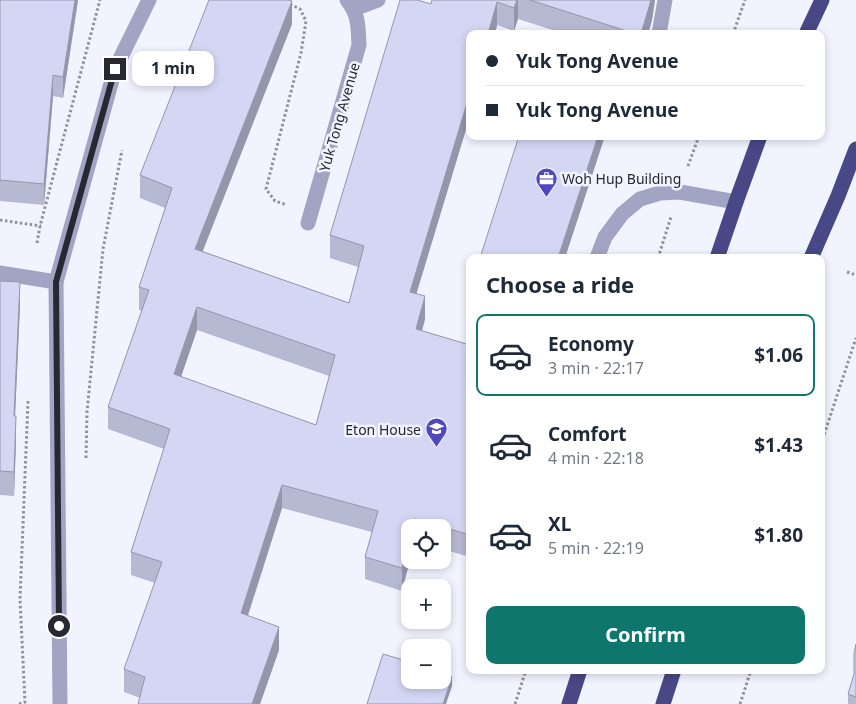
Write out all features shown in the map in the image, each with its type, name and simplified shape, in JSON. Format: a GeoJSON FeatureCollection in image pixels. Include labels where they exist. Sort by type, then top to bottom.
{"type":"FeatureCollection","features":[{"type":"Feature","properties":{"kind":"highway"},"geometry":{"type":"LineString","coordinates":[[808,30],[822,0]]}},
{"type":"Feature","properties":{"kind":"highway"},"geometry":{"type":"LineString","coordinates":[[718,254],[759,140]]}},
{"type":"Feature","properties":{"kind":"highway"},"geometry":{"type":"LineString","coordinates":[[813,254],[856,149]]}},
{"type":"Feature","properties":{"kind":"highway"},"geometry":{"type":"LineString","coordinates":[[569,704],[579,674]]}},
{"type":"Feature","properties":{"kind":"highway"},"geometry":{"type":"LineString","coordinates":[[663,704],[673,674]]}},
{"type":"Feature","properties":{"kind":"street"},"geometry":{"type":"LineString","coordinates":[[60,704],[56,282],[115,69],[149,0]]}},
{"type":"Feature","properties":{"kind":"street","name":"Yuk Tong Avenue"},"geometry":{"type":"LineString","coordinates":[[310,218],[359,45],[358,25],[350,5],[378,0]]}},
{"type":"Feature","properties":{"kind":"street"},"geometry":{"type":"LineString","coordinates":[[660,30],[665,0]]}},
{"type":"Feature","properties":{"kind":"street"},"geometry":{"type":"LineString","coordinates":[[599,254],[605,237],[622,214],[640,199],[680,192],[736,202]]}},
{"type":"Feature","properties":{"kind":"street"},"geometry":{"type":"LineString","coordinates":[[0,273],[56,282]]}},
{"type":"Feature","properties":{"kind":"path"},"geometry":{"type":"LineString","coordinates":[[280,0],[300,9],[306,21],[300,53],[266,189],[274,201],[310,218]]}},
{"type":"Feature","properties":{"kind":"path"},"geometry":{"type":"LineString","coordinates":[[734,30],[744,0]]}},
{"type":"Feature","properties":{"kind":"path"},"geometry":{"type":"LineString","coordinates":[[86,462],[87,412],[102,249],[124,143]]}},
{"type":"Feature","properties":{"kind":"path"},"geometry":{"type":"LineString","coordinates":[[0,220],[71,230]]}},
{"type":"Feature","properties":{"kind":"path"},"geometry":{"type":"LineString","coordinates":[[847,272],[856,275]]}},
{"type":"Feature","properties":{"kind":"path"},"geometry":{"type":"LineString","coordinates":[[825,432],[856,338]]}},
{"type":"Feature","properties":{"kind":"path"},"geometry":{"type":"LineString","coordinates":[[515,704],[525,674]]}},
{"type":"Feature","properties":{"kind":"path"},"geometry":{"type":"LineString","coordinates":[[740,704],[750,674]]}},
{"type":"Feature","properties":{"kind":"building"},"geometry":{"type":"Polygon","coordinates":[[[0,0],[75,0],[63,77],[53,75],[44,184],[0,180],[0,0]]]}},
{"type":"Feature","properties":{"kind":"building"},"geometry":{"type":"Polygon","coordinates":[[[209,0],[292,1],[195,249],[349,303],[364,246],[330,235],[400,0],[417,0],[431,4],[432,0],[517,0],[514,8],[497,2],[489,30],[466,30],[466,106],[410,292],[425,296],[416,329],[466,344],[466,534],[451,529],[451,519],[401,519],[401,568],[365,557],[378,511],[282,485],[241,613],[279,627],[252,704],[138,704],[145,677],[124,669],[162,562],[131,552],[170,429],[108,407],[149,290],[139,287],[172,188],[140,175],[209,0]],[[197,307],[174,374],[316,425],[335,355],[197,307]]]}},
{"type":"Feature","properties":{"kind":"building"},"geometry":{"type":"Polygon","coordinates":[[[530,0],[651,0],[642,30],[624,30],[530,0]]]}},
{"type":"Feature","properties":{"kind":"building","name":"Woh Hup Building"},"geometry":{"type":"Polygon","coordinates":[[[518,140],[597,140],[559,254],[481,254],[518,140]]]}},
{"type":"Feature","properties":{"kind":"building"},"geometry":{"type":"Polygon","coordinates":[[[0,281],[20,282],[14,416],[16,416],[14,472],[0,471],[0,281]]]}},
{"type":"Feature","properties":{"kind":"building"},"geometry":{"type":"Polygon","coordinates":[[[856,644],[856,697],[848,694],[854,674],[856,644]]]}},
{"type":"Feature","properties":{"kind":"building"},"geometry":{"type":"Polygon","coordinates":[[[383,654],[401,659],[401,689],[448,689],[443,704],[367,704],[383,654]]]}},
{"type":"Feature","properties":{"kind":"place","name":"Woh Hup Building"},"geometry":{"type":"Point","coordinates":[546,197]}},
{"type":"Feature","properties":{"kind":"place","name":"Eton House"},"geometry":{"type":"Point","coordinates":[437,448]}},
{"type":"Feature","properties":{"kind":"route"},"geometry":{"type":"LineString","coordinates":[[59,626],[56,282],[115,69]]}}]}
